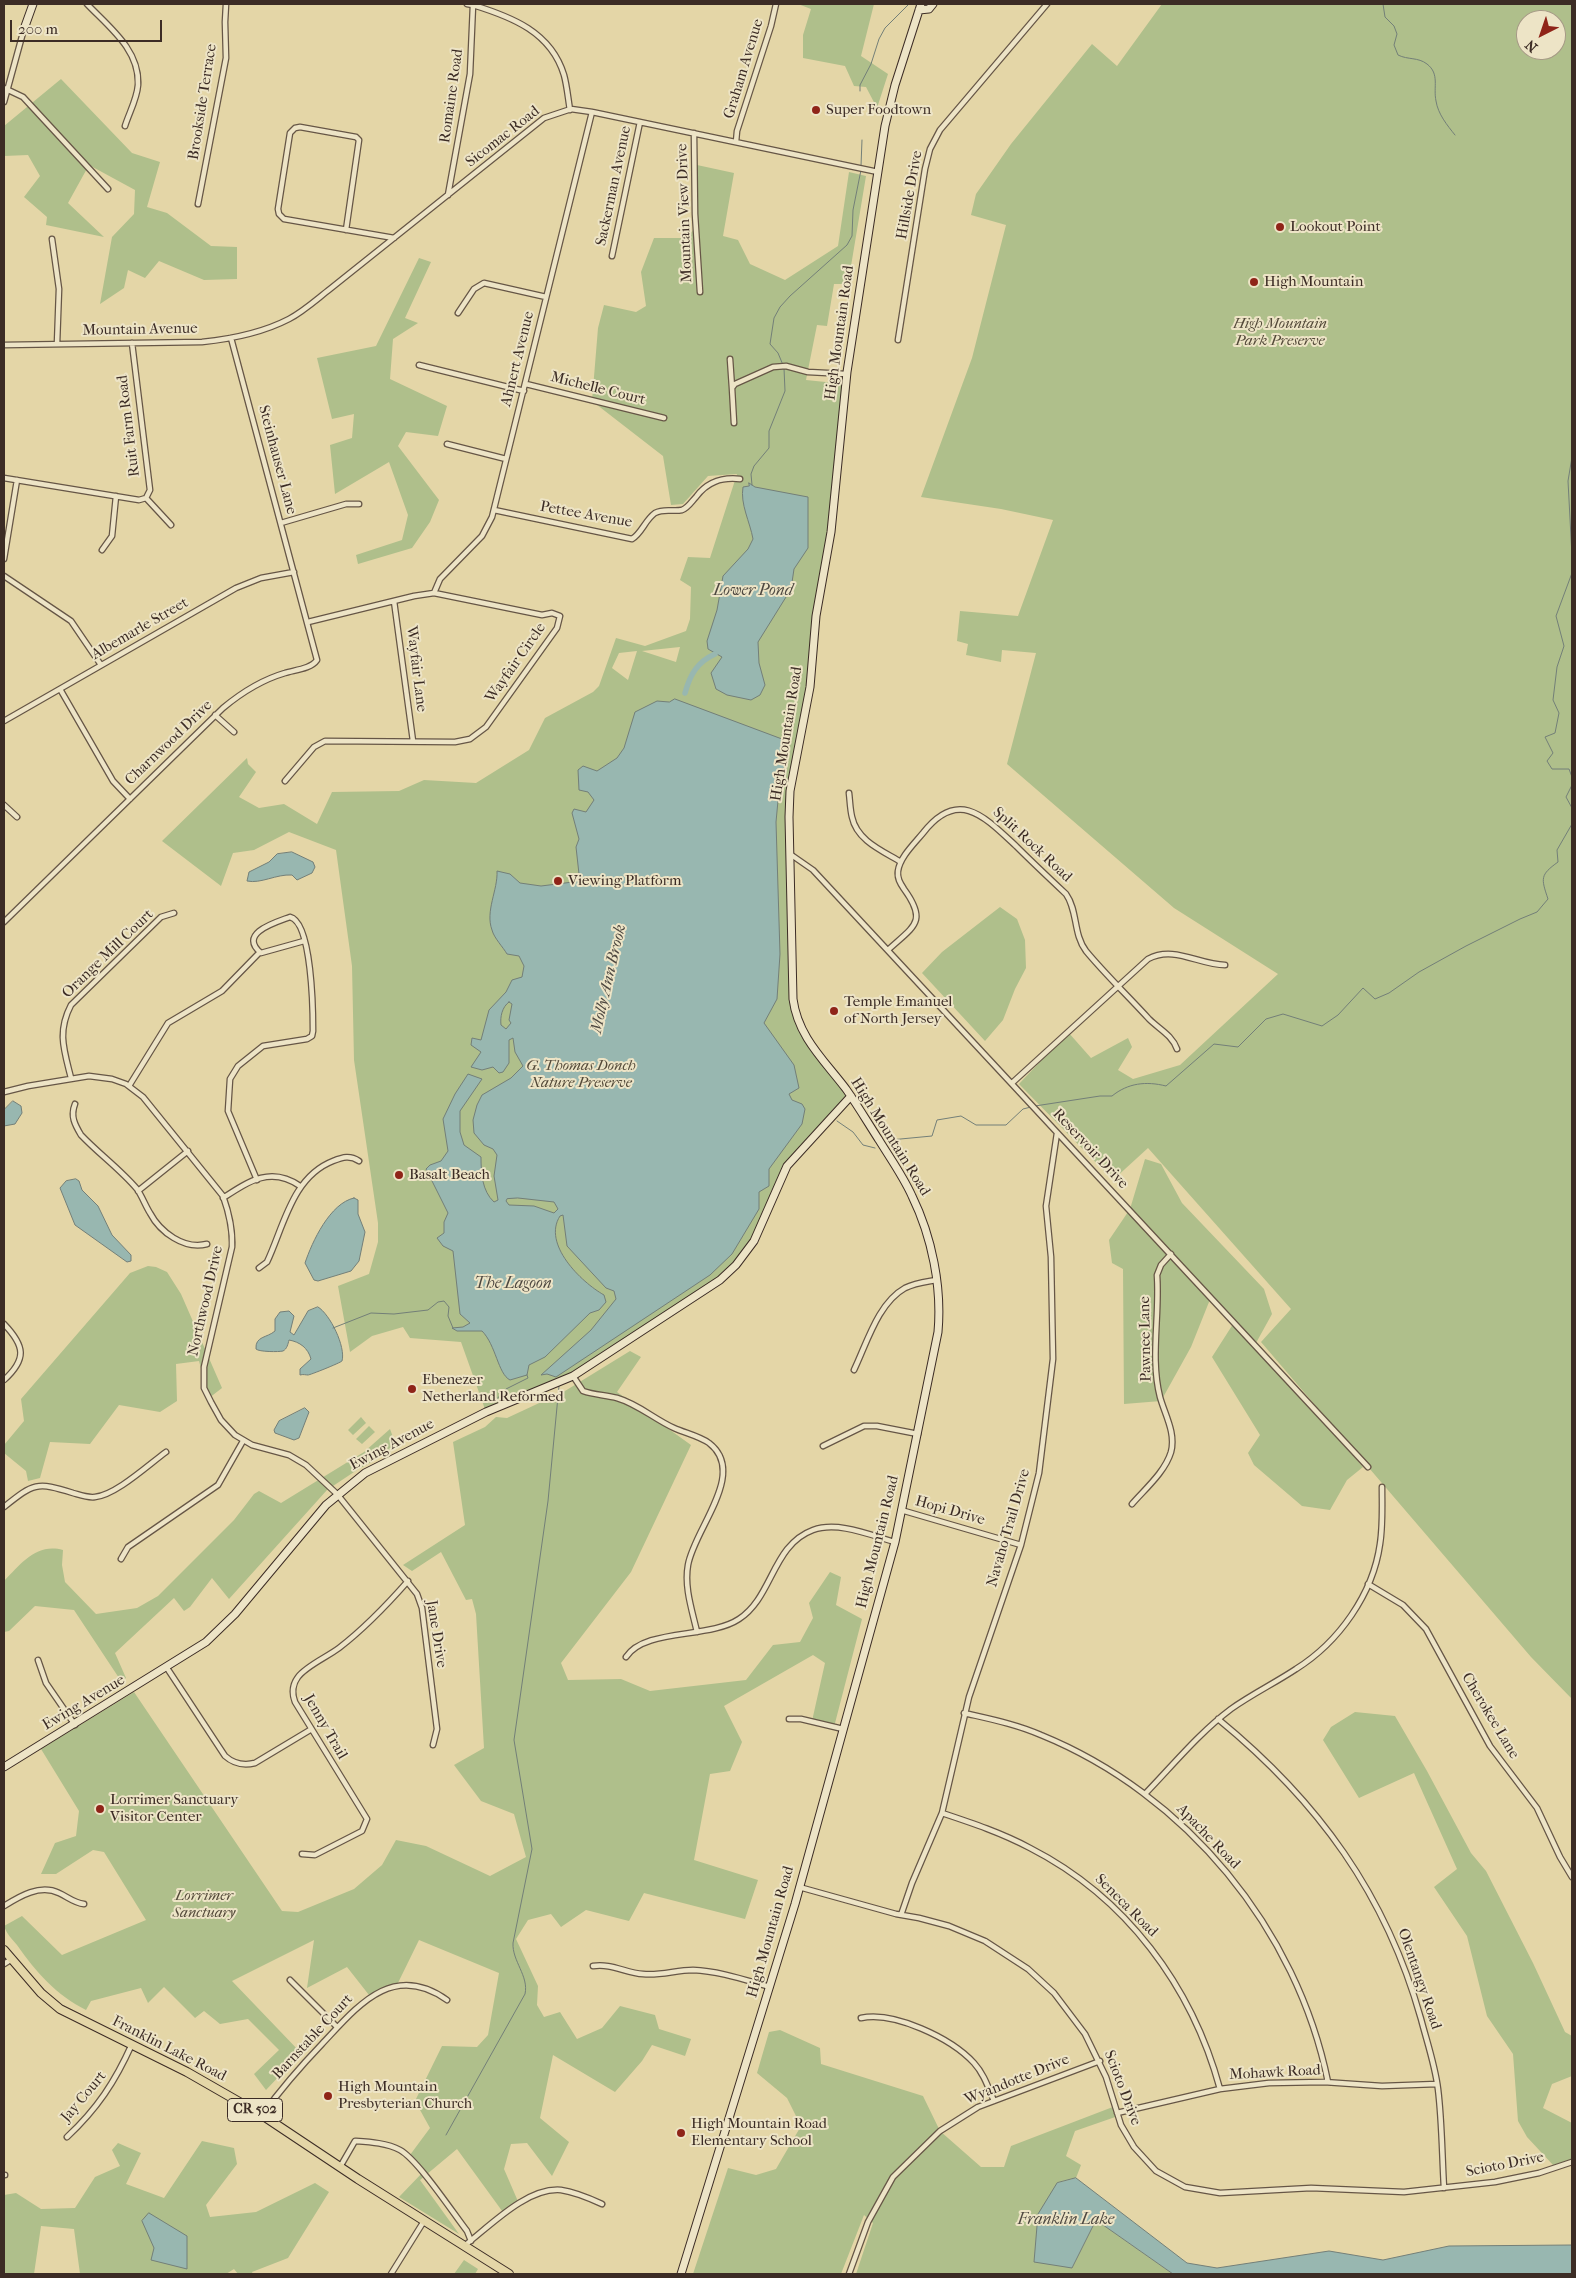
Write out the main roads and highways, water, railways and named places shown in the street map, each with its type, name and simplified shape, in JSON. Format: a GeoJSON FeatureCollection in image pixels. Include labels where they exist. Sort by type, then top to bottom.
{"type":"FeatureCollection","features":[{"type":"Feature","properties":{"kind":"main road"},"geometry":{"type":"LineString","coordinates":[[24,29],[33,4]]}},
{"type":"Feature","properties":{"kind":"main road"},"geometry":{"type":"LineString","coordinates":[[920,7],[929,9],[933,4]]}},
{"type":"Feature","properties":{"kind":"main road","name":"High Mountain Road"},"geometry":{"type":"LineString","coordinates":[[682,2274],[770,1987],[895,1542],[938,1332],[939,1305],[936,1280],[926,1231],[912,1194],[851,1096],[806,1038],[797,1018],[793,999],[790,854],[790,797],[806,715],[816,616],[832,532],[846,374],[889,107],[920,7]]}},
{"type":"Feature","properties":{"kind":"main road","name":"Ewing Avenue"},"geometry":{"type":"LineString","coordinates":[[4,1767],[167,1668],[206,1642],[224,1626],[337,1494],[380,1464],[486,1412],[573,1376],[711,1287],[729,1273],[754,1241],[787,1166],[851,1096]]}},
{"type":"Feature","properties":{"kind":"main road","name":"Franklin Lake Road"},"geometry":{"type":"LineString","coordinates":[[4,1950],[41,1994],[60,2009],[132,2044],[262,2115],[424,2221],[467,2243],[509,2274]]}},
{"type":"Feature","properties":{"kind":"water","name":"Lower Pond"},"geometry":{"type":"Polygon","coordinates":[[[749,483],[755,487],[808,497],[808,548],[794,569],[791,589],[758,642],[759,663],[765,685],[760,695],[751,700],[727,695],[716,689],[711,673],[722,657],[708,649],[707,641],[717,610],[723,576],[748,549],[753,539],[742,493],[743,487],[749,486],[749,483]]]}},
{"type":"Feature","properties":{"kind":"water","name":"The Lagoon"},"geometry":{"type":"Polygon","coordinates":[[[675,699],[790,742],[779,790],[776,822],[780,954],[777,999],[764,1023],[794,1065],[799,1088],[789,1094],[792,1100],[802,1104],[805,1109],[802,1124],[769,1169],[769,1186],[759,1192],[759,1209],[732,1254],[710,1275],[556,1377],[547,1374],[541,1375],[591,1330],[616,1299],[614,1291],[606,1288],[567,1246],[563,1215],[560,1216],[556,1227],[556,1238],[560,1250],[575,1272],[604,1295],[606,1302],[599,1310],[590,1313],[545,1357],[529,1365],[527,1375],[510,1380],[503,1372],[491,1344],[482,1331],[457,1331],[452,1328],[463,1327],[470,1323],[460,1314],[453,1251],[443,1246],[437,1238],[444,1233],[444,1222],[448,1213],[426,1169],[430,1165],[441,1161],[448,1151],[443,1119],[455,1094],[468,1074],[482,1079],[460,1111],[460,1132],[464,1145],[481,1157],[482,1175],[487,1193],[494,1202],[498,1200],[494,1176],[497,1155],[493,1149],[484,1145],[474,1133],[473,1120],[482,1095],[511,1078],[523,1066],[515,1052],[513,1038],[509,1040],[509,1063],[503,1072],[499,1073],[493,1067],[482,1070],[471,1067],[481,1052],[471,1045],[472,1038],[481,1040],[489,1010],[506,992],[512,980],[522,977],[524,966],[519,956],[507,954],[493,933],[490,923],[497,871],[510,874],[520,883],[541,886],[573,882],[579,874],[576,847],[579,839],[572,813],[574,809],[586,812],[594,800],[588,792],[579,790],[578,770],[583,766],[597,771],[617,758],[624,748],[635,712],[657,701],[669,702],[675,699]],[[509,1002],[503,1009],[501,1019],[501,1025],[506,1029],[511,1023],[509,1020],[512,1004],[509,1002]],[[518,1198],[507,1199],[506,1201],[509,1205],[534,1206],[554,1213],[558,1209],[554,1202],[518,1198]]]}},
{"type":"Feature","properties":{"kind":"water"},"geometry":{"type":"Polygon","coordinates":[[[292,852],[313,862],[315,867],[312,873],[297,880],[292,875],[286,875],[252,882],[247,881],[249,872],[269,862],[277,854],[292,852]]]}},
{"type":"Feature","properties":{"kind":"water"},"geometry":{"type":"Polygon","coordinates":[[[13,1101],[21,1106],[22,1113],[15,1124],[4,1126],[4,1110],[13,1101]]]}},
{"type":"Feature","properties":{"kind":"water"},"geometry":{"type":"Polygon","coordinates":[[[76,1179],[79,1181],[82,1190],[98,1206],[112,1235],[131,1255],[131,1261],[127,1262],[75,1225],[60,1188],[66,1181],[76,1179]]]}},
{"type":"Feature","properties":{"kind":"water"},"geometry":{"type":"Polygon","coordinates":[[[354,1198],[358,1200],[358,1214],[365,1232],[359,1261],[351,1271],[318,1281],[314,1280],[305,1263],[312,1245],[323,1224],[337,1207],[345,1201],[354,1198]]]}},
{"type":"Feature","properties":{"kind":"water"},"geometry":{"type":"Polygon","coordinates":[[[318,1307],[327,1316],[336,1331],[342,1348],[342,1361],[308,1375],[300,1375],[300,1369],[311,1359],[306,1349],[297,1342],[289,1340],[283,1351],[273,1352],[256,1349],[259,1339],[275,1331],[275,1319],[280,1312],[289,1311],[294,1316],[290,1332],[294,1335],[308,1311],[318,1307]]]}},
{"type":"Feature","properties":{"kind":"water"},"geometry":{"type":"Polygon","coordinates":[[[305,1408],[309,1412],[299,1438],[294,1440],[275,1433],[274,1430],[279,1421],[305,1408]]]}},
{"type":"Feature","properties":{"kind":"water","name":"Franklin Lake"},"geometry":{"type":"Polygon","coordinates":[[[1076,2178],[1187,2263],[1217,2268],[1329,2251],[1383,2260],[1449,2246],[1572,2245],[1572,2274],[1173,2274],[1096,2220],[1072,2268],[1034,2262],[1038,2214],[1057,2183],[1076,2178]]]}},
{"type":"Feature","properties":{"kind":"water"},"geometry":{"type":"Polygon","coordinates":[[[149,2213],[187,2236],[187,2269],[151,2260],[154,2248],[142,2221],[149,2213]]]}},
{"type":"Feature","properties":{"kind":"waterway","name":"Molly Ann Brook"},"geometry":{"type":"LineString","coordinates":[[860,91],[860,85],[871,64],[879,39],[885,28],[909,4]]}},
{"type":"Feature","properties":{"kind":"waterway"},"geometry":{"type":"LineString","coordinates":[[1383,4],[1385,17],[1394,26],[1397,34],[1394,45],[1398,55],[1417,59],[1431,68],[1435,76],[1437,106],[1443,119],[1455,135]]}},
{"type":"Feature","properties":{"kind":"waterway","name":"Molly Ann Brook"},"geometry":{"type":"LineString","coordinates":[[861,166],[862,140]]}},
{"type":"Feature","properties":{"kind":"waterway","name":"Molly Ann Brook"},"geometry":{"type":"LineString","coordinates":[[783,365],[778,353],[770,344],[774,318],[780,307],[790,296],[847,245],[852,236],[853,210],[861,170]]}},
{"type":"Feature","properties":{"kind":"waterway","name":"Molly Ann Brook"},"geometry":{"type":"LineString","coordinates":[[752,485],[751,474],[754,466],[769,448],[769,431],[785,391],[784,368]]}},
{"type":"Feature","properties":{"kind":"waterway"},"geometry":{"type":"LineString","coordinates":[[1572,457],[1568,481],[1572,556]]}},
{"type":"Feature","properties":{"kind":"waterway"},"geometry":{"type":"LineString","coordinates":[[1572,573],[1556,616],[1564,646],[1557,667],[1553,700],[1559,713],[1555,733],[1545,737],[1553,753],[1547,761],[1552,769],[1569,769],[1572,777]]}},
{"type":"Feature","properties":{"kind":"waterway"},"geometry":{"type":"LineString","coordinates":[[685,693],[689,680],[695,670],[703,661],[715,654]]}},
{"type":"Feature","properties":{"kind":"waterway"},"geometry":{"type":"LineString","coordinates":[[1572,785],[1566,797],[1572,808]]}},
{"type":"Feature","properties":{"kind":"waterway"},"geometry":{"type":"LineString","coordinates":[[1035,1106],[1100,1096],[1112,1096],[1124,1088],[1137,1084],[1166,1086],[1214,1044],[1238,1047],[1266,1019],[1283,1014],[1322,1026],[1338,1015],[1363,988],[1375,999],[1389,993],[1419,972],[1466,946],[1537,912],[1548,899],[1543,881],[1545,874],[1558,862],[1557,850],[1572,824]]}},
{"type":"Feature","properties":{"kind":"waterway"},"geometry":{"type":"LineString","coordinates":[[890,1140],[932,1136],[937,1120],[961,1116],[976,1125],[1006,1125],[1023,1109],[1031,1107]]}},
{"type":"Feature","properties":{"kind":"waterway"},"geometry":{"type":"LineString","coordinates":[[837,1121],[853,1132],[863,1145],[875,1148]]}},
{"type":"Feature","properties":{"kind":"waterway","name":"Molly Ann Brook"},"geometry":{"type":"LineString","coordinates":[[333,1328],[371,1313],[394,1314],[428,1310],[438,1302],[444,1301],[449,1307],[448,1316],[453,1328]]}},
{"type":"Feature","properties":{"kind":"waterway"},"geometry":{"type":"LineString","coordinates":[[495,1401],[506,1389],[528,1378],[527,1375]]}},
{"type":"Feature","properties":{"kind":"waterway"},"geometry":{"type":"LineString","coordinates":[[446,2135],[525,1994],[525,1981],[513,1950],[513,1943],[532,1849],[514,1740],[548,1501],[559,1386]]}},
{"type":"Feature","properties":{"kind":"place","name":"Super Foodtown"},"geometry":{"type":"Point","coordinates":[816,110]}},
{"type":"Feature","properties":{"kind":"place","name":"Lookout Point"},"geometry":{"type":"Point","coordinates":[1280,227]}},
{"type":"Feature","properties":{"kind":"place","name":"High Mountain"},"geometry":{"type":"Point","coordinates":[1254,282]}},
{"type":"Feature","properties":{"kind":"place","name":"Viewing Platform"},"geometry":{"type":"Point","coordinates":[558,881]}},
{"type":"Feature","properties":{"kind":"place","name":"Temple Emanuel of North Jersey"},"geometry":{"type":"Point","coordinates":[834,1011]}},
{"type":"Feature","properties":{"kind":"place","name":"Basalt Beach"},"geometry":{"type":"Point","coordinates":[399,1175]}},
{"type":"Feature","properties":{"kind":"place","name":"Ebenezer Netherland Reformed"},"geometry":{"type":"Point","coordinates":[412,1389]}},
{"type":"Feature","properties":{"kind":"place","name":"Lorrimer Sanctuary Visitor Center"},"geometry":{"type":"Point","coordinates":[100,1809]}},
{"type":"Feature","properties":{"kind":"place","name":"High Mountain Presbyterian Church"},"geometry":{"type":"Point","coordinates":[328,2096]}},
{"type":"Feature","properties":{"kind":"place","name":"High Mountain Road Elementary School"},"geometry":{"type":"Point","coordinates":[681,2133]}},
{"type":"Feature","properties":{"kind":"park label","name":"High Mountain Park Preserve"},"geometry":{"type":"Point","coordinates":[1280,332]}},
{"type":"Feature","properties":{"kind":"park label","name":"G. Thomas Donch Nature Preserve"},"geometry":{"type":"Point","coordinates":[581,1074]}},
{"type":"Feature","properties":{"kind":"park label","name":"Lorrimer Sanctuary"},"geometry":{"type":"Point","coordinates":[204,1904]}}]}
